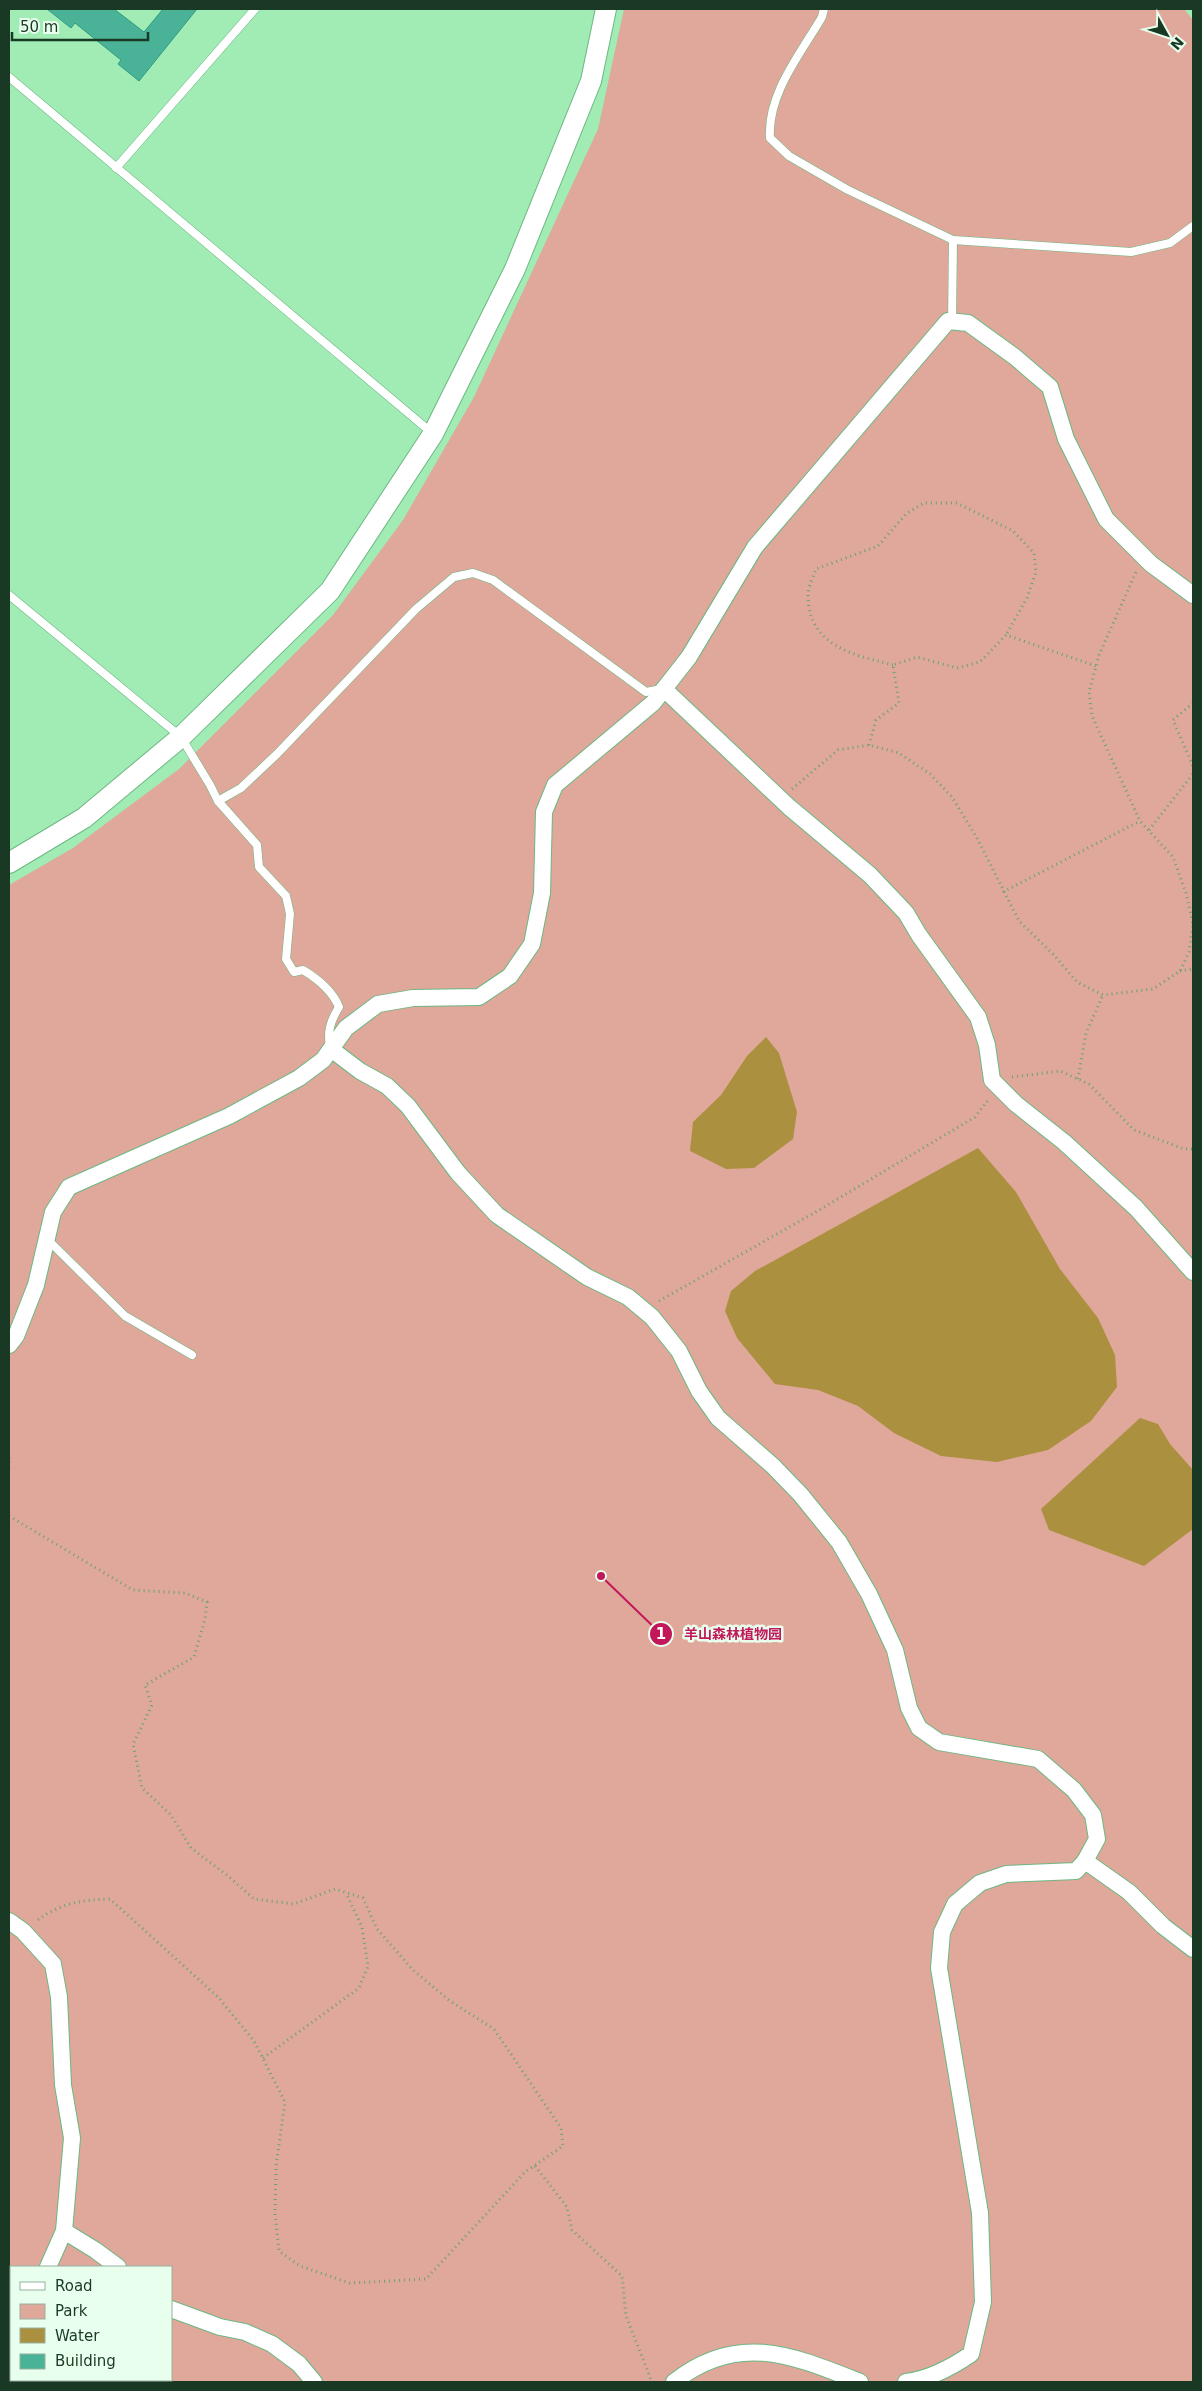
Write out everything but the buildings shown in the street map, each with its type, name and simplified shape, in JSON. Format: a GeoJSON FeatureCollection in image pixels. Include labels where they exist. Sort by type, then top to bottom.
{"type":"FeatureCollection","features":[{"type":"Feature","properties":{"kind":"street"},"geometry":{"type":"LineString","coordinates":[[9,863],[84,818],[181,737],[330,591],[434,434],[515,269],[591,81],[606,9]]}},
{"type":"Feature","properties":{"kind":"street"},"geometry":{"type":"LineString","coordinates":[[9,1345],[16,1336],[36,1285],[53,1212],[69,1187],[229,1116],[299,1078],[324,1060],[346,1028],[378,1004],[413,998],[479,997],[510,976],[532,944],[542,893],[544,812],[555,784],[653,703],[689,657],[755,547],[801,490],[857,430],[931,338],[948,321],[968,323],[1015,357],[1050,387],[1066,440],[1106,519],[1143,557],[1193,595]]}},
{"type":"Feature","properties":{"kind":"street"},"geometry":{"type":"LineString","coordinates":[[664,689],[781,799],[870,875],[906,913],[919,935],[978,1016],[987,1045],[995,1083],[1016,1104],[1064,1142],[1136,1208],[1193,1272]]}},
{"type":"Feature","properties":{"kind":"street"},"geometry":{"type":"LineString","coordinates":[[331,1049],[360,1071],[387,1086],[408,1106],[458,1173],[497,1215],[587,1277],[628,1297],[646,1312],[680,1351],[699,1391],[718,1418],[794,1488],[839,1542],[869,1594],[895,1650],[909,1708],[919,1728],[939,1742],[1038,1759],[1074,1790],[1093,1814],[1097,1839],[1085,1861],[1076,1871],[1006,1874],[980,1883],[955,1904],[942,1932],[939,1968],[980,2213],[983,2302],[971,2354],[955,2365],[918,2380],[906,2382]]}},
{"type":"Feature","properties":{"kind":"street"},"geometry":{"type":"LineString","coordinates":[[1085,1861],[1129,1892],[1163,1926],[1193,1949]]}},
{"type":"Feature","properties":{"kind":"street"},"geometry":{"type":"LineString","coordinates":[[9,1921],[23,1931],[53,1964],[59,1997],[63,2085],[72,2138],[64,2231],[48,2266]]}},
{"type":"Feature","properties":{"kind":"street"},"geometry":{"type":"LineString","coordinates":[[64,2231],[117,2266]]}},
{"type":"Feature","properties":{"kind":"street"},"geometry":{"type":"LineString","coordinates":[[172,2309],[220,2327],[245,2332],[272,2344],[299,2364],[314,2382]]}},
{"type":"Feature","properties":{"kind":"street"},"geometry":{"type":"LineString","coordinates":[[674,2382],[687,2372],[720,2356],[761,2351],[805,2360],[860,2382]]}},
{"type":"Feature","properties":{"kind":"lane"},"geometry":{"type":"LineString","coordinates":[[116,168],[255,9]]}},
{"type":"Feature","properties":{"kind":"lane"},"geometry":{"type":"LineString","coordinates":[[824,9],[822,17],[780,90],[769,120],[770,138],[789,156],[848,190],[953,240],[1131,252],[1170,243],[1193,226]]}},
{"type":"Feature","properties":{"kind":"lane"},"geometry":{"type":"LineString","coordinates":[[9,77],[434,434]]}},
{"type":"Feature","properties":{"kind":"lane"},"geometry":{"type":"LineString","coordinates":[[952,321],[953,240]]}},
{"type":"Feature","properties":{"kind":"lane"},"geometry":{"type":"LineString","coordinates":[[218,801],[241,788],[256,774],[416,609],[454,577],[473,573],[493,580],[646,692],[664,689]]}},
{"type":"Feature","properties":{"kind":"lane"},"geometry":{"type":"LineString","coordinates":[[9,595],[181,737],[210,784],[218,801],[257,845],[259,867],[286,896],[290,914],[286,959],[290,966],[294,972],[303,970],[312,975],[335,997],[339,1007],[331,1020],[329,1038],[331,1049]]}},
{"type":"Feature","properties":{"kind":"lane"},"geometry":{"type":"LineString","coordinates":[[46,1239],[125,1316],[192,1355]]}},
{"type":"Feature","properties":{"kind":"path"},"geometry":{"type":"LineString","coordinates":[[924,503],[956,503],[1014,531],[1034,554],[1036,572],[1027,598],[1006,635],[980,662],[957,668],[917,657],[893,665],[854,655],[829,643],[814,623],[808,594],[816,569],[878,546],[906,514],[924,503]]}},
{"type":"Feature","properties":{"kind":"path"},"geometry":{"type":"LineString","coordinates":[[1143,557],[1096,666],[1089,692],[1092,716],[1140,821],[1174,857],[1186,893],[1193,924],[1189,952],[1180,971]]}},
{"type":"Feature","properties":{"kind":"path"},"geometry":{"type":"LineString","coordinates":[[1006,635],[1096,666]]}},
{"type":"Feature","properties":{"kind":"path"},"geometry":{"type":"LineString","coordinates":[[869,745],[876,720],[899,703],[893,665]]}},
{"type":"Feature","properties":{"kind":"path"},"geometry":{"type":"LineString","coordinates":[[1193,703],[1173,720],[1193,766]]}},
{"type":"Feature","properties":{"kind":"path"},"geometry":{"type":"LineString","coordinates":[[781,799],[838,750],[869,745],[899,753],[930,774],[952,797],[978,838],[1003,892],[1019,921],[1053,954],[1077,982],[1103,995],[1153,989],[1180,971],[1193,968]]}},
{"type":"Feature","properties":{"kind":"path"},"geometry":{"type":"LineString","coordinates":[[1149,830],[1193,774]]}},
{"type":"Feature","properties":{"kind":"path"},"geometry":{"type":"LineString","coordinates":[[1003,892],[1140,821]]}},
{"type":"Feature","properties":{"kind":"path"},"geometry":{"type":"LineString","coordinates":[[1078,1079],[1086,1034],[1103,995]]}},
{"type":"Feature","properties":{"kind":"path"},"geometry":{"type":"LineString","coordinates":[[646,1312],[664,1296],[821,1209],[975,1117],[995,1083],[1060,1071],[1089,1084],[1134,1130],[1184,1149],[1193,1149]]}},
{"type":"Feature","properties":{"kind":"path"},"geometry":{"type":"LineString","coordinates":[[9,1457],[9,1472]]}},
{"type":"Feature","properties":{"kind":"path"},"geometry":{"type":"LineString","coordinates":[[9,1516],[133,1590],[185,1593],[207,1602],[205,1619],[194,1657],[145,1685],[152,1705],[133,1744],[142,1788],[171,1815],[190,1848],[227,1875],[254,1898],[294,1904],[335,1889],[363,1898],[377,1929],[413,1970],[450,2001],[494,2029],[561,2128],[563,2146],[525,2172],[426,2279],[350,2283],[300,2266],[278,2251],[275,2213],[276,2166],[285,2102],[254,2041],[218,1998],[110,1900],[84,1900],[51,1910],[23,1931]]}},
{"type":"Feature","properties":{"kind":"path"},"geometry":{"type":"LineString","coordinates":[[262,2058],[358,1988],[368,1966],[362,1927],[346,1893]]}},
{"type":"Feature","properties":{"kind":"path"},"geometry":{"type":"LineString","coordinates":[[535,2166],[567,2207],[572,2230],[622,2276],[626,2316],[652,2382]]}},
{"type":"Feature","properties":{"kind":"green space"},"geometry":{"type":"Polygon","coordinates":[[[624,9],[1184,9],[1193,20],[1193,2382],[9,2382],[9,885],[73,848],[179,769],[333,615],[403,520],[474,397],[598,129],[624,9]]]}},
{"type":"Feature","properties":{"kind":"water"},"geometry":{"type":"Polygon","coordinates":[[[766,1037],[779,1053],[797,1112],[793,1139],[754,1168],[726,1169],[690,1151],[693,1122],[721,1095],[747,1056],[766,1037]]]}},
{"type":"Feature","properties":{"kind":"water"},"geometry":{"type":"Polygon","coordinates":[[[978,1148],[1016,1192],[1060,1269],[1098,1318],[1115,1355],[1117,1387],[1091,1421],[1048,1450],[997,1462],[941,1456],[894,1433],[858,1406],[818,1390],[775,1384],[737,1338],[725,1311],[731,1291],[755,1271],[978,1148]]]}},
{"type":"Feature","properties":{"kind":"water"},"geometry":{"type":"Polygon","coordinates":[[[1140,1418],[1158,1424],[1170,1444],[1193,1470],[1193,1529],[1144,1566],[1049,1530],[1041,1509],[1140,1418]]]}},
{"type":"Feature","properties":{"kind":"place","name":"羊山森林植物园"},"geometry":{"type":"Point","coordinates":[601,1576]}}]}
